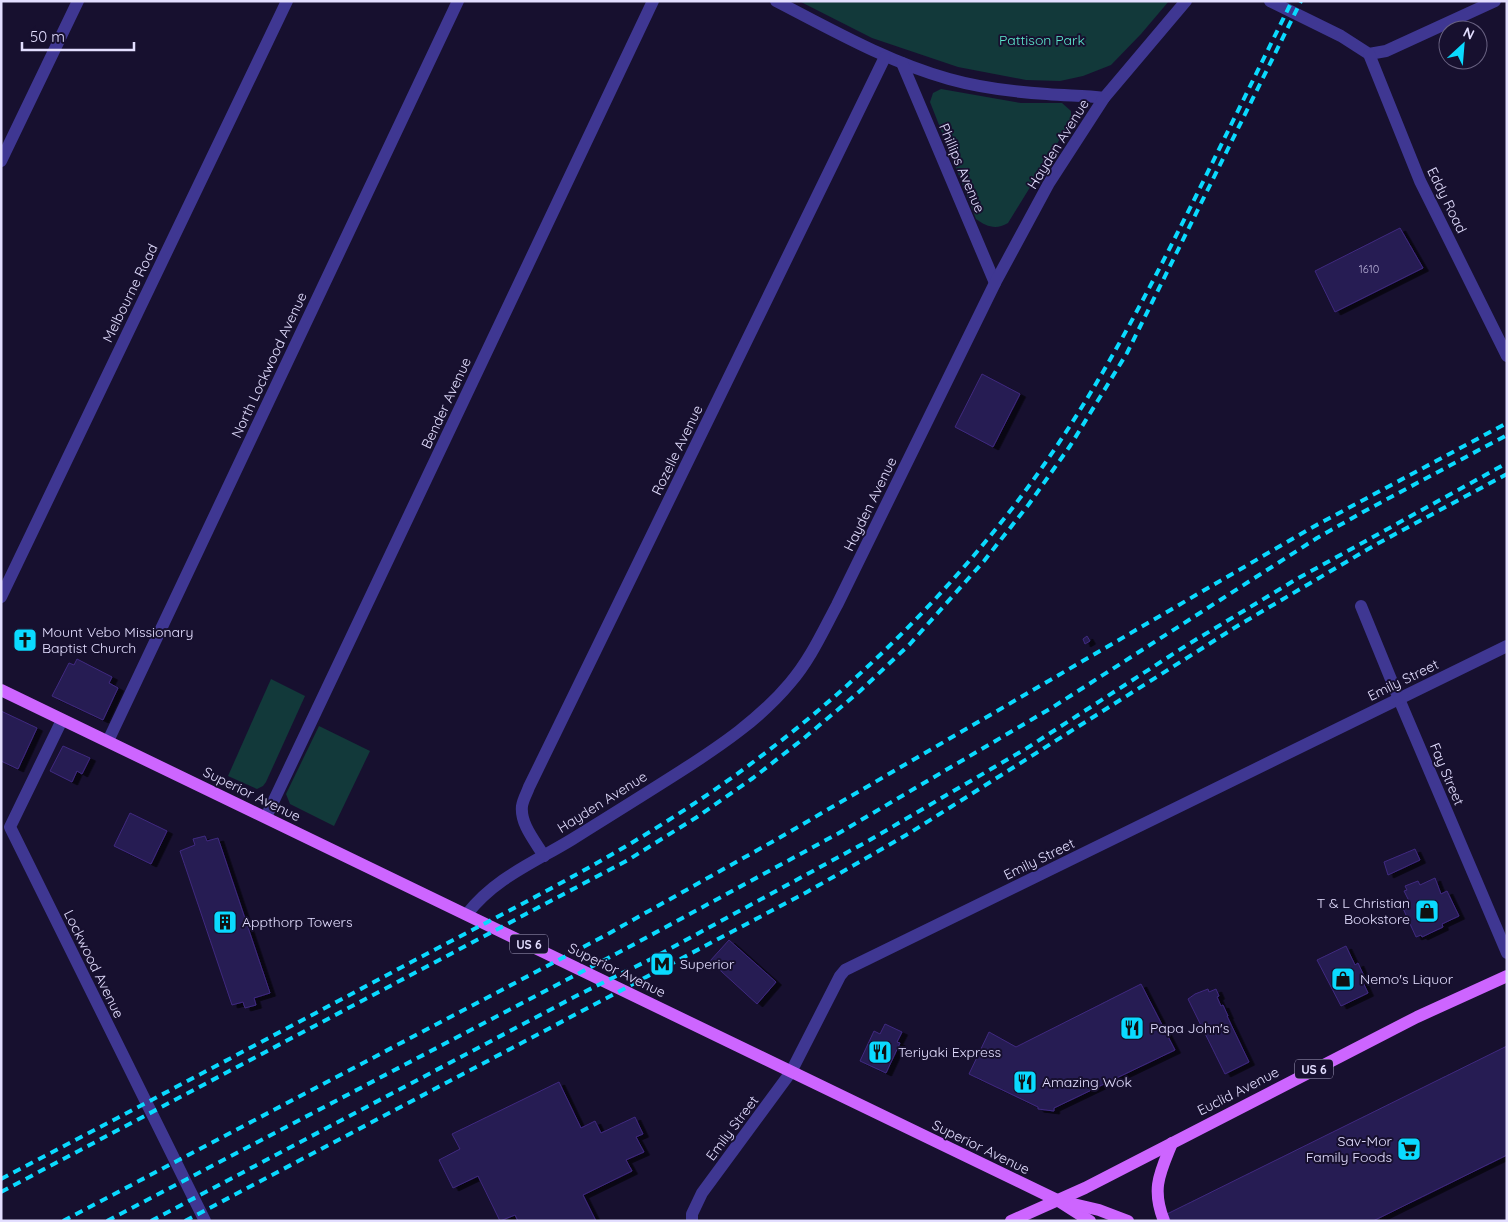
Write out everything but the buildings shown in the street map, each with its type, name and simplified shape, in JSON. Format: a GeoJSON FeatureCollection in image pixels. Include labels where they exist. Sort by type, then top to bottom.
{"type":"FeatureCollection","features":[{"type":"Feature","properties":{"kind":"main road","name":"Superior Avenue"},"geometry":{"type":"LineString","coordinates":[[1,690],[1057,1200]]}},
{"type":"Feature","properties":{"kind":"main road","name":"Euclid Avenue"},"geometry":{"type":"LineString","coordinates":[[1011,1221],[1085,1188],[1417,1017],[1507,976]]}},
{"type":"Feature","properties":{"kind":"main road"},"geometry":{"type":"LineString","coordinates":[[1164,1221],[1160,1210],[1157,1186],[1158,1178],[1172,1143]]}},
{"type":"Feature","properties":{"kind":"main road"},"geometry":{"type":"LineString","coordinates":[[1057,1200],[1090,1221]]}},
{"type":"Feature","properties":{"kind":"main road"},"geometry":{"type":"LineString","coordinates":[[1057,1200],[1099,1210],[1128,1221]]}},
{"type":"Feature","properties":{"kind":"street"},"geometry":{"type":"LineString","coordinates":[[1,161],[78,1]]}},
{"type":"Feature","properties":{"kind":"street","name":"Melbourne Road"},"geometry":{"type":"LineString","coordinates":[[1,597],[287,1]]}},
{"type":"Feature","properties":{"kind":"street","name":"North Lockwood Avenue"},"geometry":{"type":"LineString","coordinates":[[108,741],[458,1]]}},
{"type":"Feature","properties":{"kind":"street","name":"Bender Avenue"},"geometry":{"type":"LineString","coordinates":[[266,817],[653,1]]}},
{"type":"Feature","properties":{"kind":"street"},"geometry":{"type":"LineString","coordinates":[[776,1],[885,57],[949,79],[1007,90],[1104,98]]}},
{"type":"Feature","properties":{"kind":"street","name":"Hayden Avenue"},"geometry":{"type":"LineString","coordinates":[[467,914],[479,899],[502,879],[633,802],[726,741],[760,713],[791,683],[812,651],[837,605],[995,283],[1050,183],[1104,98],[1186,1]]}},
{"type":"Feature","properties":{"kind":"street"},"geometry":{"type":"LineString","coordinates":[[1270,1],[1341,36],[1369,54],[1386,51],[1496,1]]}},
{"type":"Feature","properties":{"kind":"street","name":"Eddy Road"},"geometry":{"type":"LineString","coordinates":[[1369,54],[1420,181],[1507,356]]}},
{"type":"Feature","properties":{"kind":"street","name":"Rozelle Avenue"},"geometry":{"type":"LineString","coordinates":[[544,856],[526,826],[522,814],[522,804],[529,787],[885,57]]}},
{"type":"Feature","properties":{"kind":"street","name":"Phillips Avenue"},"geometry":{"type":"LineString","coordinates":[[902,64],[995,283]]}},
{"type":"Feature","properties":{"kind":"street","name":"Fay Street"},"geometry":{"type":"LineString","coordinates":[[1361,606],[1507,953]]}},
{"type":"Feature","properties":{"kind":"street","name":"Emily Street"},"geometry":{"type":"LineString","coordinates":[[692,1217],[702,1193],[791,1072],[840,976],[845,970],[1507,646]]}},
{"type":"Feature","properties":{"kind":"street","name":"Lockwood Avenue"},"geometry":{"type":"LineString","coordinates":[[62,720],[10,826],[205,1221]]}},
{"type":"Feature","properties":{"kind":"green space","name":"Pattison Park"},"geometry":{"type":"Polygon","coordinates":[[[799,1],[1169,1],[1111,65],[1083,76],[1060,81],[1026,80],[958,67],[872,38],[799,1]]]}},
{"type":"Feature","properties":{"kind":"green space"},"geometry":{"type":"Polygon","coordinates":[[[941,89],[1021,103],[1062,103],[1071,111],[1071,121],[1008,223],[1004,225],[992,227],[976,219],[930,102],[933,93],[941,89]]]}},
{"type":"Feature","properties":{"kind":"green space"},"geometry":{"type":"Polygon","coordinates":[[[271,679],[305,696],[266,782],[257,789],[228,776],[271,679]]]}},
{"type":"Feature","properties":{"kind":"green space"},"geometry":{"type":"Polygon","coordinates":[[[319,726],[370,751],[334,826],[290,804],[286,794],[319,726]]]}},
{"type":"Feature","properties":{"kind":"railway"},"geometry":{"type":"LineString","coordinates":[[1,1179],[600,861],[664,823],[712,791],[805,722],[849,684],[891,644],[970,560],[1007,515],[1061,439],[1132,321],[1292,1]]}},
{"type":"Feature","properties":{"kind":"railway"},"geometry":{"type":"LineString","coordinates":[[1,1192],[628,860],[697,817],[753,778],[860,691],[910,644],[984,561],[1029,504],[1070,446],[1127,353],[1301,1]]}},
{"type":"Feature","properties":{"kind":"railway"},"geometry":{"type":"LineString","coordinates":[[63,1221],[606,935],[779,838],[1311,528],[1507,423]]}},
{"type":"Feature","properties":{"kind":"railway"},"geometry":{"type":"LineString","coordinates":[[107,1221],[629,947],[839,833],[1053,707],[1317,538],[1507,435]]}},
{"type":"Feature","properties":{"kind":"railway"},"geometry":{"type":"LineString","coordinates":[[151,1221],[578,995],[651,959],[868,841],[1027,748],[1187,645],[1295,580],[1507,463]]}},
{"type":"Feature","properties":{"kind":"railway"},"geometry":{"type":"LineString","coordinates":[[185,1221],[807,892],[908,834],[1239,625],[1375,545],[1507,474]]}},
{"type":"Feature","properties":{"kind":"place","name":"Mount Vebo Missionary Baptist Church"},"geometry":{"type":"Point","coordinates":[25,640]}},
{"type":"Feature","properties":{"kind":"place","name":"T & L Christian Bookstore"},"geometry":{"type":"Point","coordinates":[1427,911]}},
{"type":"Feature","properties":{"kind":"place","name":"Appthorp Towers"},"geometry":{"type":"Point","coordinates":[225,922]}},
{"type":"Feature","properties":{"kind":"place","name":"Superior"},"geometry":{"type":"Point","coordinates":[662,964]}},
{"type":"Feature","properties":{"kind":"place","name":"Nemo's Liquor"},"geometry":{"type":"Point","coordinates":[1343,979]}},
{"type":"Feature","properties":{"kind":"place","name":"Papa John's"},"geometry":{"type":"Point","coordinates":[1132,1028]}},
{"type":"Feature","properties":{"kind":"place","name":"Teriyaki Express"},"geometry":{"type":"Point","coordinates":[880,1052]}},
{"type":"Feature","properties":{"kind":"place","name":"Amazing Wok"},"geometry":{"type":"Point","coordinates":[1025,1082]}},
{"type":"Feature","properties":{"kind":"place","name":"Sav-Mor Family Foods"},"geometry":{"type":"Point","coordinates":[1409,1149]}}]}
